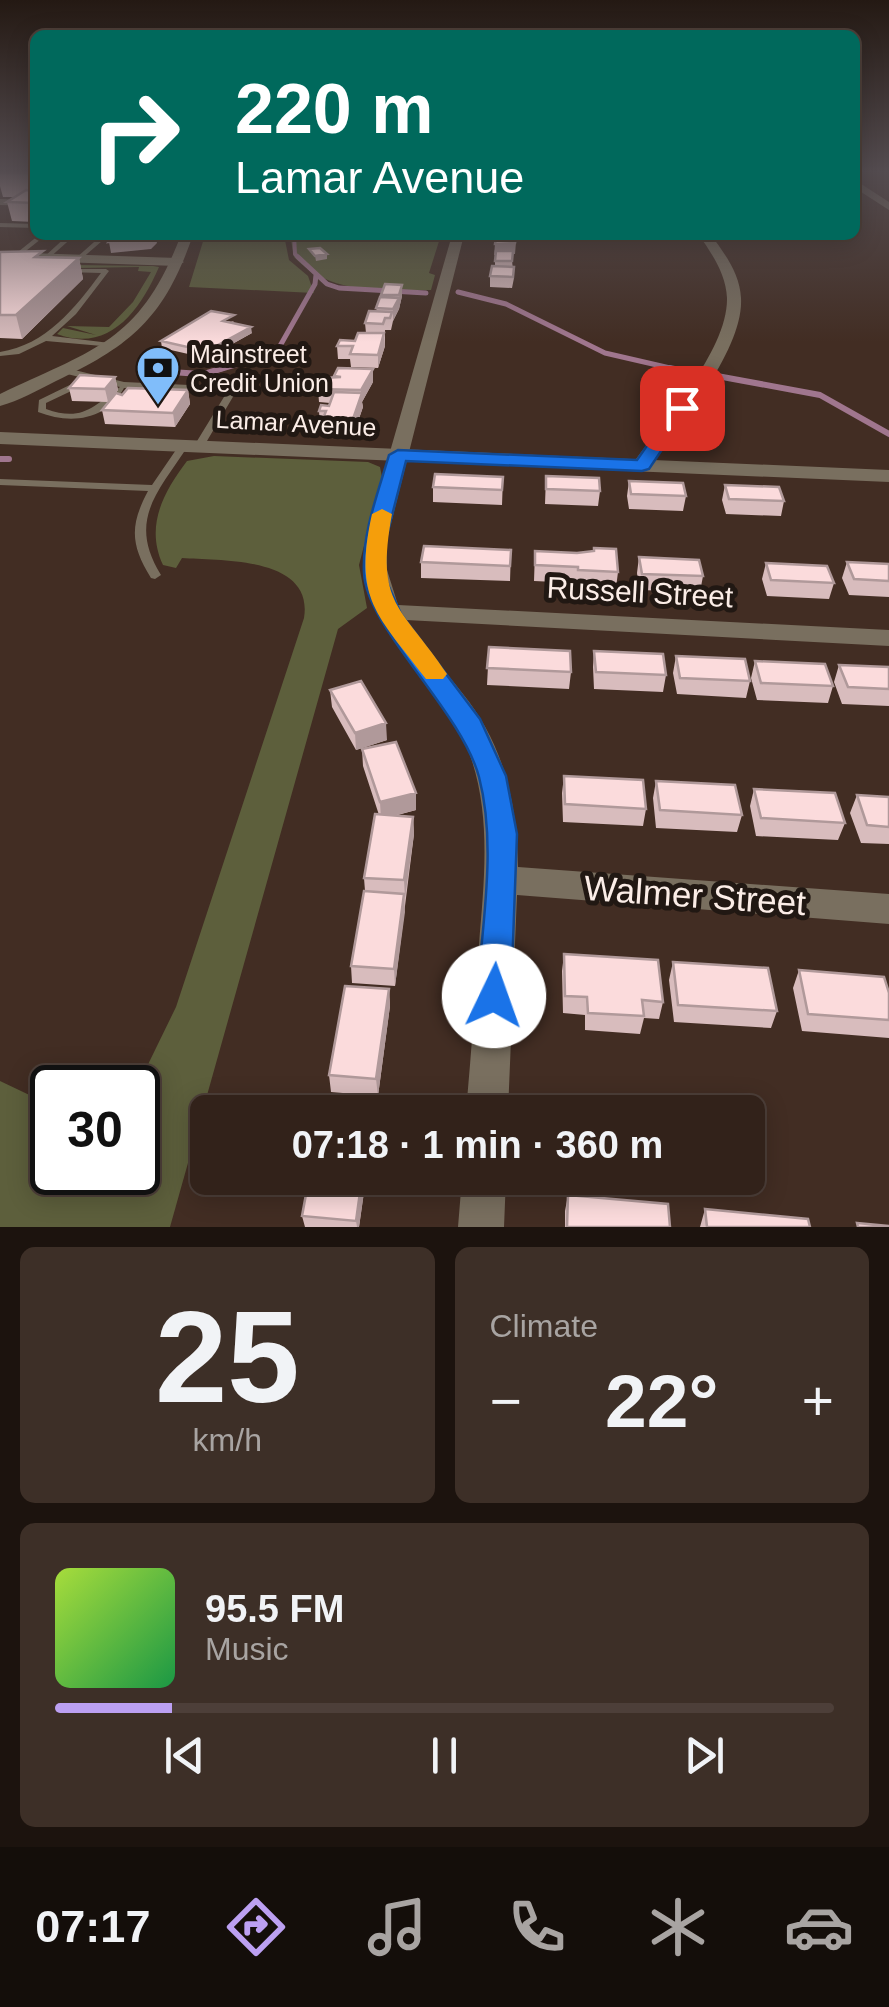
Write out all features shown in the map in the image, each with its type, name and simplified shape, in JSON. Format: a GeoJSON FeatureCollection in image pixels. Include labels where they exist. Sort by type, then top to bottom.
{"type":"FeatureCollection","features":[{"type":"Feature","properties":{"kind":"street"},"geometry":{"type":"LineString","coordinates":[[0,400],[110,345],[150,311],[162,296],[186,240]]}},
{"type":"Feature","properties":{"kind":"street"},"geometry":{"type":"LineString","coordinates":[[457,240],[373,558],[376,584],[388,612],[480,740],[500,806],[501,880],[489,1095]]}},
{"type":"Feature","properties":{"kind":"street"},"geometry":{"type":"LineString","coordinates":[[642,465],[721,350],[734,318],[734,284],[709,240]]}},
{"type":"Feature","properties":{"kind":"street"},"geometry":{"type":"LineString","coordinates":[[8,257],[177,262]]}},
{"type":"Feature","properties":{"kind":"street","name":"Lamar Avenue"},"geometry":{"type":"LineString","coordinates":[[0,438],[889,476]]}},
{"type":"Feature","properties":{"kind":"street","name":"Russell Street"},"geometry":{"type":"LineString","coordinates":[[388,612],[889,638]]}},
{"type":"Feature","properties":{"kind":"street","name":"Walmer Street"},"geometry":{"type":"LineString","coordinates":[[501,880],[889,909]]}},
{"type":"Feature","properties":{"kind":"street"},"geometry":{"type":"LineString","coordinates":[[481,1227],[483,1195]]}},
{"type":"Feature","properties":{"kind":"lane"},"geometry":{"type":"LineString","coordinates":[[8,257],[35,240]]}},
{"type":"Feature","properties":{"kind":"lane"},"geometry":{"type":"LineString","coordinates":[[46,258],[66,240]]}},
{"type":"Feature","properties":{"kind":"lane"},"geometry":{"type":"LineString","coordinates":[[0,354],[20,354],[73,312],[106,272],[62,270],[100,240]]}},
{"type":"Feature","properties":{"kind":"lane"},"geometry":{"type":"LineString","coordinates":[[44,338],[110,345]]}},
{"type":"Feature","properties":{"kind":"lane"},"geometry":{"type":"LineString","coordinates":[[62,370],[109,381],[232,390],[156,488],[138,523],[136,536],[141,557],[154,575]]}},
{"type":"Feature","properties":{"kind":"lane"},"geometry":{"type":"LineString","coordinates":[[89,392],[109,381]]}},
{"type":"Feature","properties":{"kind":"lane"},"geometry":{"type":"LineString","coordinates":[[109,381],[94,409],[54,414],[42,410],[42,402],[109,381]]}},
{"type":"Feature","properties":{"kind":"lane"},"geometry":{"type":"LineString","coordinates":[[54,414],[84,408],[109,381]]}},
{"type":"Feature","properties":{"kind":"lane"},"geometry":{"type":"LineString","coordinates":[[0,482],[156,488]]}},
{"type":"Feature","properties":{"kind":"green space"},"geometry":{"type":"Polygon","coordinates":[[[203,240],[285,240],[289,260],[308,276],[314,293],[189,287],[203,240]]]}},
{"type":"Feature","properties":{"kind":"green space"},"geometry":{"type":"Polygon","coordinates":[[[291,240],[439,240],[429,273],[435,275],[431,290],[340,284],[309,270],[294,257],[291,240]]]}},
{"type":"Feature","properties":{"kind":"green space"},"geometry":{"type":"Polygon","coordinates":[[[74,265],[159,267],[142,300],[120,325],[92,338],[75,338],[57,334],[63,328],[96,335],[67,326],[109,327],[133,302],[151,272],[138,271],[139,267],[74,265]]]}},
{"type":"Feature","properties":{"kind":"green space"},"geometry":{"type":"Polygon","coordinates":[[[214,456],[368,462],[380,467],[382,477],[359,565],[367,608],[338,629],[207,1095],[190,1095],[190,1156],[170,1227],[0,1227],[0,1081],[30,1095],[30,1195],[160,1195],[160,1065],[148,1065],[176,1007],[304,618],[303,598],[295,583],[280,573],[219,560],[182,558],[176,568],[163,565],[156,537],[159,510],[187,461],[214,456]]]}},
{"type":"Feature","properties":{"kind":"building"},"geometry":{"type":"Polygon","coordinates":[[[496,240],[516,240],[515,243],[495,244],[496,240]]]}},
{"type":"Feature","properties":{"kind":"building"},"geometry":{"type":"Polygon","coordinates":[[[320,248],[327,254],[315,256],[309,249],[320,248]]]}},
{"type":"Feature","properties":{"kind":"building"},"geometry":{"type":"Polygon","coordinates":[[[43,251],[35,257],[79,258],[16,315],[0,315],[0,252],[43,251]]]}},
{"type":"Feature","properties":{"kind":"building"},"geometry":{"type":"Polygon","coordinates":[[[496,251],[513,251],[512,261],[495,261],[496,251]]]}},
{"type":"Feature","properties":{"kind":"building"},"geometry":{"type":"Polygon","coordinates":[[[492,266],[514,267],[513,277],[490,276],[492,266]]]}},
{"type":"Feature","properties":{"kind":"building"},"geometry":{"type":"Polygon","coordinates":[[[385,284],[402,285],[399,295],[381,295],[385,284]]]}},
{"type":"Feature","properties":{"kind":"building"},"geometry":{"type":"Polygon","coordinates":[[[380,297],[399,298],[393,309],[376,308],[380,297]]]}},
{"type":"Feature","properties":{"kind":"building"},"geometry":{"type":"Polygon","coordinates":[[[211,311],[234,315],[223,321],[251,327],[216,346],[206,344],[196,349],[161,341],[211,311]]]}},
{"type":"Feature","properties":{"kind":"building"},"geometry":{"type":"Polygon","coordinates":[[[369,311],[392,312],[383,324],[365,323],[369,311]]]}},
{"type":"Feature","properties":{"kind":"building"},"geometry":{"type":"Polygon","coordinates":[[[358,333],[384,333],[378,355],[350,354],[353,346],[337,346],[340,340],[355,341],[358,333]]]}},
{"type":"Feature","properties":{"kind":"building"},"geometry":{"type":"Polygon","coordinates":[[[338,368],[373,369],[361,390],[318,389],[322,378],[341,377],[334,376],[338,368]]]}},
{"type":"Feature","properties":{"kind":"building"},"geometry":{"type":"Polygon","coordinates":[[[80,375],[115,377],[105,389],[69,388],[80,375]]]}},
{"type":"Feature","properties":{"kind":"building"},"geometry":{"type":"Polygon","coordinates":[[[128,388],[188,390],[173,413],[102,410],[116,393],[122,395],[128,388]]]}},
{"type":"Feature","properties":{"kind":"building"},"geometry":{"type":"Polygon","coordinates":[[[334,392],[362,393],[352,422],[322,421],[326,411],[319,411],[321,405],[329,406],[334,392]]]}},
{"type":"Feature","properties":{"kind":"building"},"geometry":{"type":"Polygon","coordinates":[[[435,474],[503,477],[502,490],[433,487],[435,474]]]}},
{"type":"Feature","properties":{"kind":"building"},"geometry":{"type":"Polygon","coordinates":[[[546,476],[599,478],[600,491],[546,489],[546,476]]]}},
{"type":"Feature","properties":{"kind":"building"},"geometry":{"type":"Polygon","coordinates":[[[629,481],[683,483],[686,496],[631,494],[629,481]]]}},
{"type":"Feature","properties":{"kind":"building"},"geometry":{"type":"Polygon","coordinates":[[[725,485],[779,487],[784,501],[729,499],[725,485]]]}},
{"type":"Feature","properties":{"kind":"building"},"geometry":{"type":"Polygon","coordinates":[[[424,546],[511,550],[510,566],[421,562],[424,546]]]}},
{"type":"Feature","properties":{"kind":"building"},"geometry":{"type":"Polygon","coordinates":[[[594,548],[616,549],[618,572],[535,565],[535,551],[577,553],[594,548]]]}},
{"type":"Feature","properties":{"kind":"building"},"geometry":{"type":"Polygon","coordinates":[[[639,557],[699,560],[703,576],[642,574],[639,557]]]}},
{"type":"Feature","properties":{"kind":"building"},"geometry":{"type":"Polygon","coordinates":[[[847,562],[889,564],[889,581],[854,579],[847,562]]]}},
{"type":"Feature","properties":{"kind":"building"},"geometry":{"type":"Polygon","coordinates":[[[766,563],[827,566],[834,583],[771,580],[766,563]]]}},
{"type":"Feature","properties":{"kind":"building"},"geometry":{"type":"Polygon","coordinates":[[[489,647],[570,651],[571,672],[487,668],[489,647]]]}},
{"type":"Feature","properties":{"kind":"building"},"geometry":{"type":"Polygon","coordinates":[[[594,651],[663,654],[666,675],[596,672],[594,651]]]}},
{"type":"Feature","properties":{"kind":"building"},"geometry":{"type":"Polygon","coordinates":[[[676,656],[745,659],[750,681],[680,678],[676,656]]]}},
{"type":"Feature","properties":{"kind":"building"},"geometry":{"type":"Polygon","coordinates":[[[755,661],[825,664],[833,686],[761,683],[755,661]]]}},
{"type":"Feature","properties":{"kind":"building"},"geometry":{"type":"Polygon","coordinates":[[[839,665],[889,667],[889,689],[848,687],[839,665]]]}},
{"type":"Feature","properties":{"kind":"building"},"geometry":{"type":"Polygon","coordinates":[[[361,681],[386,723],[355,733],[330,690],[361,681]]]}},
{"type":"Feature","properties":{"kind":"building"},"geometry":{"type":"Polygon","coordinates":[[[396,742],[416,793],[380,802],[362,749],[396,742]]]}},
{"type":"Feature","properties":{"kind":"building"},"geometry":{"type":"Polygon","coordinates":[[[564,776],[643,780],[646,809],[565,804],[564,776]]]}},
{"type":"Feature","properties":{"kind":"building"},"geometry":{"type":"Polygon","coordinates":[[[656,781],[735,785],[742,815],[660,810],[656,781]]]}},
{"type":"Feature","properties":{"kind":"building"},"geometry":{"type":"Polygon","coordinates":[[[754,789],[835,793],[845,823],[761,818],[754,789]]]}},
{"type":"Feature","properties":{"kind":"building"},"geometry":{"type":"Polygon","coordinates":[[[857,795],[889,797],[889,827],[867,825],[857,795]]]}},
{"type":"Feature","properties":{"kind":"building"},"geometry":{"type":"Polygon","coordinates":[[[375,814],[413,817],[404,880],[364,878],[375,814]]]}},
{"type":"Feature","properties":{"kind":"building"},"geometry":{"type":"Polygon","coordinates":[[[364,891],[404,894],[394,969],[351,966],[364,891]]]}},
{"type":"Feature","properties":{"kind":"building"},"geometry":{"type":"Polygon","coordinates":[[[564,954],[658,960],[663,1002],[642,1000],[644,1016],[588,1013],[587,997],[565,996],[564,954]]]}},
{"type":"Feature","properties":{"kind":"building"},"geometry":{"type":"Polygon","coordinates":[[[673,962],[768,968],[777,1011],[678,1005],[673,962]]]}},
{"type":"Feature","properties":{"kind":"building"},"geometry":{"type":"Polygon","coordinates":[[[799,970],[884,977],[889,993],[889,1020],[808,1014],[799,970]]]}},
{"type":"Feature","properties":{"kind":"building"},"geometry":{"type":"Polygon","coordinates":[[[345,986],[389,989],[376,1079],[329,1075],[345,986]]]}},
{"type":"Feature","properties":{"kind":"building"},"geometry":{"type":"Polygon","coordinates":[[[306,1195],[360,1195],[356,1221],[302,1216],[306,1195]]]}},
{"type":"Feature","properties":{"kind":"building"},"geometry":{"type":"Polygon","coordinates":[[[568,1195],[668,1204],[670,1227],[567,1227],[568,1195]]]}},
{"type":"Feature","properties":{"kind":"building"},"geometry":{"type":"Polygon","coordinates":[[[705,1209],[808,1219],[810,1227],[707,1227],[705,1209]]]}},
{"type":"Feature","properties":{"kind":"building"},"geometry":{"type":"Polygon","coordinates":[[[857,1223],[889,1226],[889,1227],[858,1227],[857,1223]]]}},
{"type":"Feature","properties":{"kind":"waterway"},"geometry":{"type":"LineString","coordinates":[[294,240],[298,257]]}},
{"type":"Feature","properties":{"kind":"waterway"},"geometry":{"type":"LineString","coordinates":[[298,257],[327,284],[339,288],[426,293]]}},
{"type":"Feature","properties":{"kind":"waterway"},"geometry":{"type":"LineString","coordinates":[[215,371],[276,353],[315,284],[316,275]]}},
{"type":"Feature","properties":{"kind":"waterway"},"geometry":{"type":"LineString","coordinates":[[458,292],[506,304],[605,353],[674,369]]}},
{"type":"Feature","properties":{"kind":"waterway"},"geometry":{"type":"LineString","coordinates":[[200,375],[223,368]]}},
{"type":"Feature","properties":{"kind":"waterway"},"geometry":{"type":"LineString","coordinates":[[669,368],[674,369]]}},
{"type":"Feature","properties":{"kind":"waterway"},"geometry":{"type":"LineString","coordinates":[[674,369],[691,372]]}},
{"type":"Feature","properties":{"kind":"waterway"},"geometry":{"type":"LineString","coordinates":[[674,369],[683,371]]}},
{"type":"Feature","properties":{"kind":"waterway"},"geometry":{"type":"LineString","coordinates":[[156,371],[201,374]]}},
{"type":"Feature","properties":{"kind":"waterway"},"geometry":{"type":"LineString","coordinates":[[717,376],[820,395],[889,434]]}},
{"type":"Feature","properties":{"kind":"waterway"},"geometry":{"type":"LineString","coordinates":[[0,459],[9,459]]}},
{"type":"Feature","properties":{"kind":"slow traffic"},"geometry":{"type":"LineString","coordinates":[[382,514],[373,558],[378,589],[390,616],[435,674]]}},
{"type":"Feature","properties":{"kind":"place","name":"Mainstreet Credit Union"},"geometry":{"type":"Point","coordinates":[158,406]}},
{"type":"Feature","properties":{"kind":"route"},"geometry":{"type":"LineString","coordinates":[[494,996],[502,834],[492,776],[480,740],[390,616],[374,578],[376,539],[398,455],[642,465],[682,408]]}}]}
